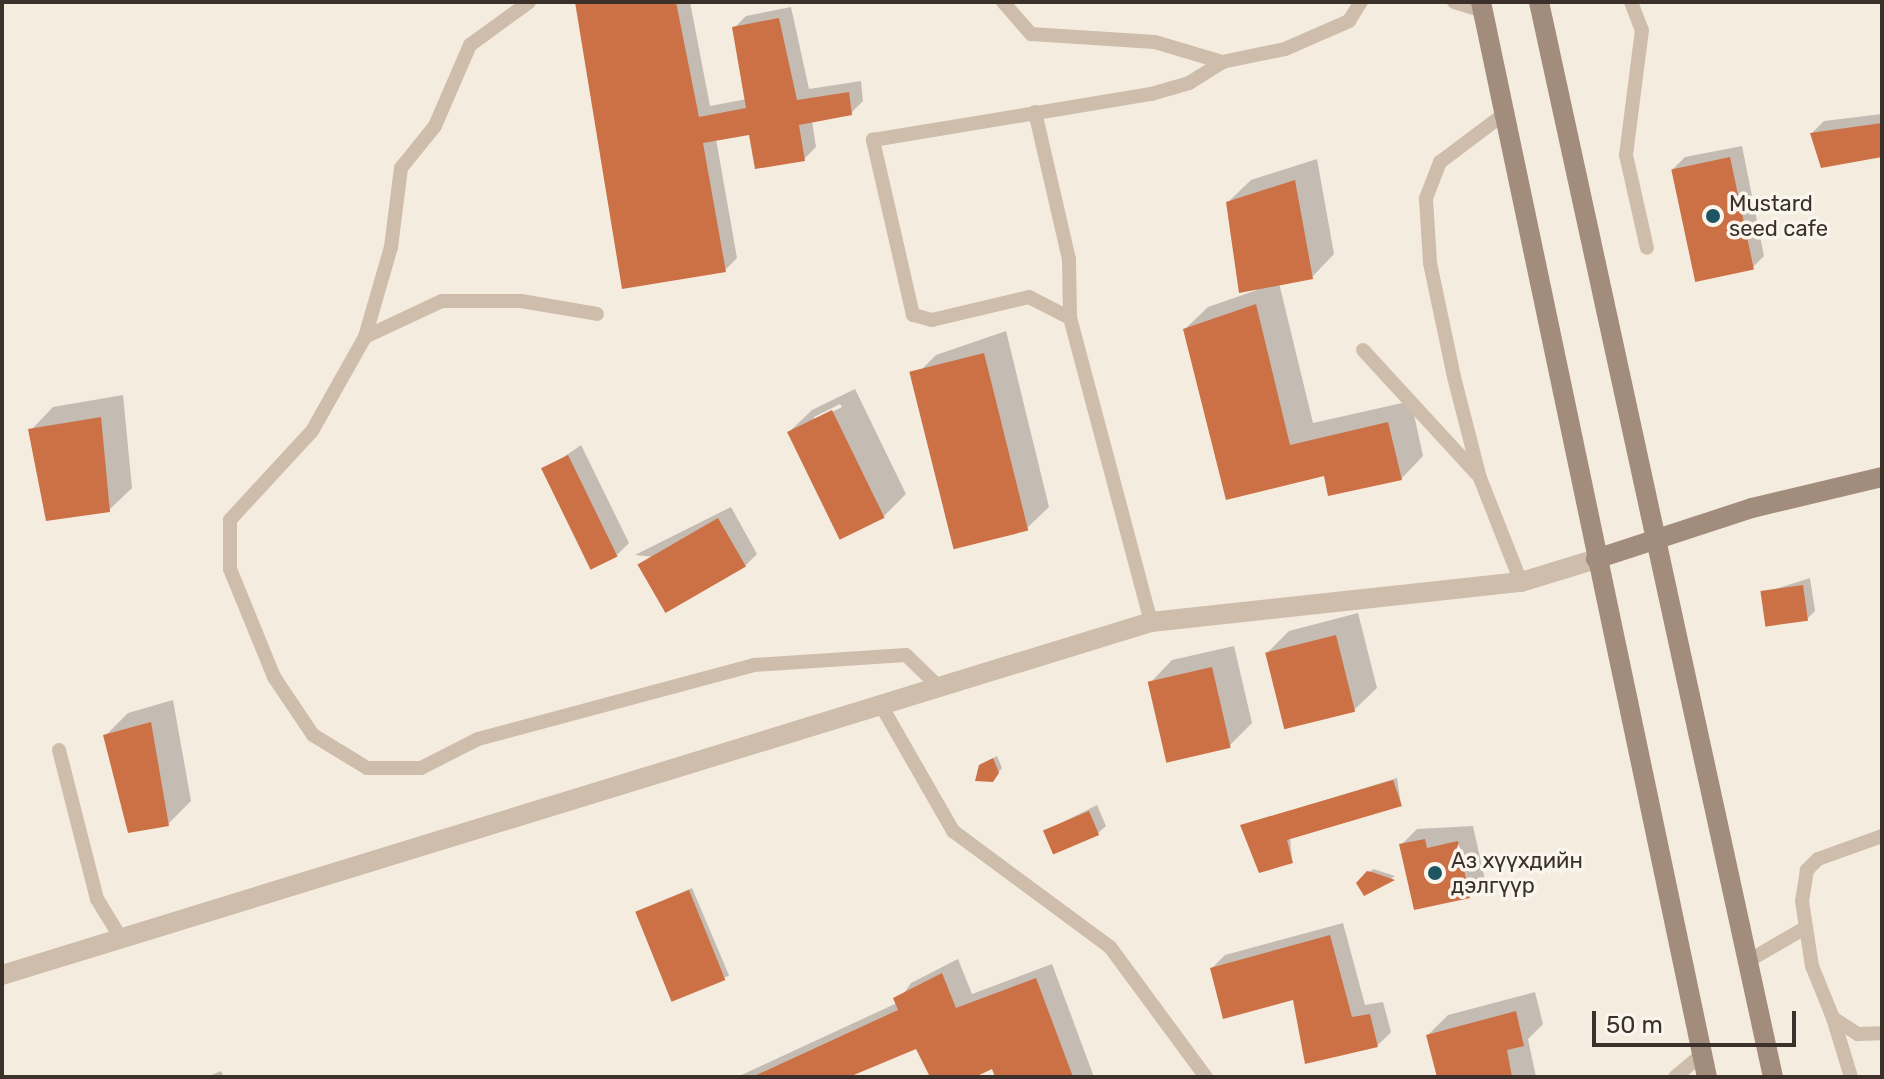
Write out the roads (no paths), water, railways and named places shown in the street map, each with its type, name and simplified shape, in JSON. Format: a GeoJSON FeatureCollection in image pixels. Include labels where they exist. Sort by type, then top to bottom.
{"type":"FeatureCollection","features":[{"type":"Feature","properties":{"kind":"main road"},"geometry":{"type":"LineString","coordinates":[[1482,7],[1707,1077]]}},
{"type":"Feature","properties":{"kind":"main road"},"geometry":{"type":"LineString","coordinates":[[1546,7],[1773,1077]]}},
{"type":"Feature","properties":{"kind":"main road"},"geometry":{"type":"LineString","coordinates":[[1596,559],[1657,536],[1882,477]]}},
{"type":"Feature","properties":{"kind":"street"},"geometry":{"type":"LineString","coordinates":[[2,975],[1151,622],[1521,582],[1596,559]]}},
{"type":"Feature","properties":{"kind":"lane"},"geometry":{"type":"LineString","coordinates":[[529,2],[470,45],[435,126],[401,168],[391,247],[365,337],[312,431],[230,520],[230,569],[274,677],[313,735],[367,768],[421,768],[492,734],[754,665],[906,655],[940,688]]}},
{"type":"Feature","properties":{"kind":"lane"},"geometry":{"type":"LineString","coordinates":[[1003,2],[1031,34],[1155,42],[1222,62]]}},
{"type":"Feature","properties":{"kind":"lane"},"geometry":{"type":"LineString","coordinates":[[1070,318],[1029,297],[932,320],[913,315],[873,140],[1151,94],[1189,83],[1222,62],[1285,49],[1349,21],[1361,2]]}},
{"type":"Feature","properties":{"kind":"lane"},"geometry":{"type":"LineString","coordinates":[[1454,2],[1482,7]]}},
{"type":"Feature","properties":{"kind":"lane"},"geometry":{"type":"LineString","coordinates":[[1631,2],[1642,30],[1626,155],[1647,248]]}},
{"type":"Feature","properties":{"kind":"lane"},"geometry":{"type":"LineString","coordinates":[[1035,112],[1069,259],[1070,318],[1151,622]]}},
{"type":"Feature","properties":{"kind":"lane"},"geometry":{"type":"LineString","coordinates":[[1504,114],[1440,162],[1426,199],[1430,263],[1480,478],[1521,582]]}},
{"type":"Feature","properties":{"kind":"lane"},"geometry":{"type":"LineString","coordinates":[[365,337],[442,301],[521,301],[597,314]]}},
{"type":"Feature","properties":{"kind":"lane"},"geometry":{"type":"LineString","coordinates":[[1363,350],[1480,478]]}},
{"type":"Feature","properties":{"kind":"lane"},"geometry":{"type":"LineString","coordinates":[[882,707],[953,831],[1110,947],[1206,1077]]}},
{"type":"Feature","properties":{"kind":"lane"},"geometry":{"type":"LineString","coordinates":[[59,750],[97,899],[122,940]]}},
{"type":"Feature","properties":{"kind":"lane"},"geometry":{"type":"LineString","coordinates":[[1851,1077],[1805,928],[1807,870],[1850,843],[1882,836]]}},
{"type":"Feature","properties":{"kind":"lane"},"geometry":{"type":"LineString","coordinates":[[1748,961],[1805,928]]}},
{"type":"Feature","properties":{"kind":"lane"},"geometry":{"type":"LineString","coordinates":[[1833,1018],[1858,1034],[1882,1033]]}},
{"type":"Feature","properties":{"kind":"lane"},"geometry":{"type":"LineString","coordinates":[[1675,1077],[1702,1054]]}},
{"type":"Feature","properties":{"kind":"place","name":"Mustard seed cafe"},"geometry":{"type":"Point","coordinates":[1713,216]}},
{"type":"Feature","properties":{"kind":"place","name":"Аз хүүхдийн дэлгүүр"},"geometry":{"type":"Point","coordinates":[1435,873]}}]}
